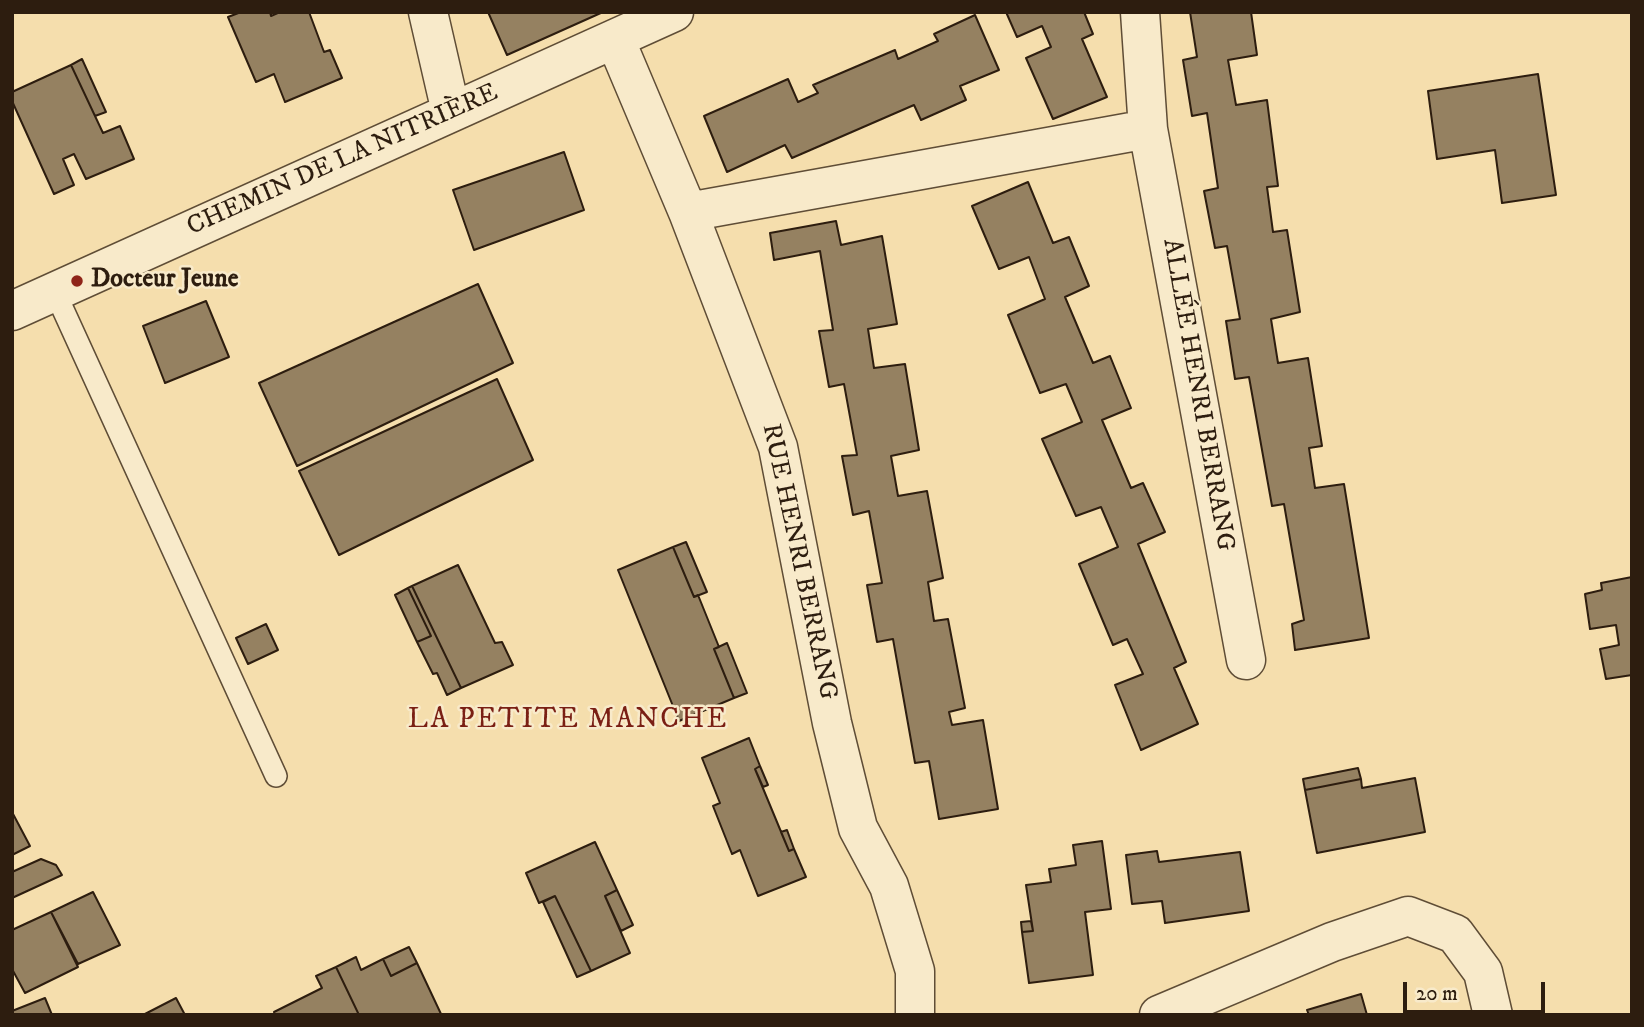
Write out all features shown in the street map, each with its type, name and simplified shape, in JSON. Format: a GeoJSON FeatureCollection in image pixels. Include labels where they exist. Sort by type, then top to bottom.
{"type":"FeatureCollection","features":[{"type":"Feature","properties":{"kind":"street"},"geometry":{"type":"LineString","coordinates":[[428,12],[451,112]]}},
{"type":"Feature","properties":{"kind":"street","name":"CHEMIN DE LA NITRIÈRE"},"geometry":{"type":"LineString","coordinates":[[12,311],[674,12]]}},
{"type":"Feature","properties":{"kind":"street","name":"ALLÉE HENRI BERRANG"},"geometry":{"type":"LineString","coordinates":[[1140,12],[1148,129],[1246,660]]}},
{"type":"Feature","properties":{"kind":"street","name":"RUE HENRI BERRANG"},"geometry":{"type":"LineString","coordinates":[[615,39],[688,212],[779,447],[839,749],[858,828],[889,886],[915,971],[915,1015]]}},
{"type":"Feature","properties":{"kind":"street"},"geometry":{"type":"LineString","coordinates":[[688,212],[1148,129]]}},
{"type":"Feature","properties":{"kind":"street"},"geometry":{"type":"LineString","coordinates":[[1160,1015],[1332,942],[1408,916],[1455,933],[1483,972],[1493,1015]]}},
{"type":"Feature","properties":{"kind":"lane"},"geometry":{"type":"LineString","coordinates":[[55,292],[276,776]]}},
{"type":"Feature","properties":{"kind":"building"},"geometry":{"type":"Polygon","coordinates":[[[241,12],[270,12],[271,16],[280,12],[309,12],[324,52],[330,50],[342,78],[285,102],[274,74],[256,82],[228,17],[241,12]]]}},
{"type":"Feature","properties":{"kind":"building"},"geometry":{"type":"Polygon","coordinates":[[[488,12],[603,12],[507,55],[488,12]]]}},
{"type":"Feature","properties":{"kind":"building"},"geometry":{"type":"Polygon","coordinates":[[[1006,12],[1084,12],[1093,34],[1082,39],[1107,97],[1053,119],[1026,58],[1051,47],[1042,26],[1017,37],[1006,12]]]}},
{"type":"Feature","properties":{"kind":"building"},"geometry":{"type":"Polygon","coordinates":[[[1190,12],[1251,12],[1257,55],[1228,60],[1236,105],[1267,100],[1278,186],[1267,187],[1273,232],[1287,230],[1300,312],[1271,319],[1278,363],[1308,358],[1322,446],[1309,448],[1315,488],[1344,484],[1369,638],[1295,650],[1292,624],[1304,620],[1284,504],[1272,506],[1249,377],[1235,379],[1226,321],[1240,319],[1227,246],[1215,248],[1204,191],[1218,188],[1207,113],[1192,116],[1183,60],[1197,57],[1190,12]]]}},
{"type":"Feature","properties":{"kind":"building"},"geometry":{"type":"Polygon","coordinates":[[[975,15],[999,70],[960,86],[966,100],[921,120],[914,105],[792,158],[785,145],[727,172],[704,116],[788,79],[798,102],[818,93],[813,85],[895,50],[898,59],[938,41],[934,34],[975,15]]]}},
{"type":"Feature","properties":{"kind":"building"},"geometry":{"type":"Polygon","coordinates":[[[82,59],[106,112],[95,116],[71,65],[82,59]]]}},
{"type":"Feature","properties":{"kind":"building"},"geometry":{"type":"Polygon","coordinates":[[[71,65],[103,133],[120,126],[134,159],[86,179],[74,154],[63,159],[74,185],[54,194],[12,101],[12,92],[71,65]]]}},
{"type":"Feature","properties":{"kind":"building"},"geometry":{"type":"Polygon","coordinates":[[[1538,74],[1556,195],[1502,203],[1495,150],[1437,159],[1428,91],[1538,74]]]}},
{"type":"Feature","properties":{"kind":"building"},"geometry":{"type":"Polygon","coordinates":[[[564,152],[584,210],[474,250],[453,190],[564,152]]]}},
{"type":"Feature","properties":{"kind":"building"},"geometry":{"type":"Polygon","coordinates":[[[1028,182],[1053,243],[1069,237],[1089,286],[1065,297],[1093,363],[1110,356],[1131,408],[1102,420],[1131,488],[1143,483],[1165,532],[1138,544],[1186,662],[1174,668],[1198,724],[1141,750],[1115,685],[1143,674],[1127,639],[1113,645],[1079,564],[1118,547],[1101,507],[1076,516],[1042,439],[1082,422],[1066,384],[1040,393],[1008,315],[1045,299],[1029,257],[999,269],[972,206],[1028,182]]]}},
{"type":"Feature","properties":{"kind":"building"},"geometry":{"type":"Polygon","coordinates":[[[836,221],[841,245],[882,236],[897,324],[868,329],[874,368],[905,364],[919,450],[891,456],[898,496],[927,491],[943,578],[928,582],[934,621],[948,619],[965,708],[949,712],[952,725],[983,720],[998,809],[939,819],[929,761],[915,763],[893,639],[877,642],[867,585],[882,583],[869,511],[853,515],[842,456],[857,455],[844,384],[829,387],[819,331],[833,330],[820,251],[774,260],[770,233],[836,221]]]}},
{"type":"Feature","properties":{"kind":"building"},"geometry":{"type":"Polygon","coordinates":[[[478,284],[513,363],[297,466],[259,383],[478,284]]]}},
{"type":"Feature","properties":{"kind":"building"},"geometry":{"type":"Polygon","coordinates":[[[206,301],[229,357],[165,383],[143,326],[206,301]]]}},
{"type":"Feature","properties":{"kind":"building"},"geometry":{"type":"Polygon","coordinates":[[[497,379],[533,460],[339,555],[299,471],[497,379]]]}},
{"type":"Feature","properties":{"kind":"building"},"geometry":{"type":"Polygon","coordinates":[[[686,542],[707,592],[694,597],[673,547],[686,542]]]}},
{"type":"Feature","properties":{"kind":"building"},"geometry":{"type":"Polygon","coordinates":[[[673,547],[694,597],[698,595],[719,647],[714,649],[734,698],[679,721],[618,570],[673,547]]]}},
{"type":"Feature","properties":{"kind":"building"},"geometry":{"type":"Polygon","coordinates":[[[458,565],[495,643],[502,642],[513,665],[461,688],[412,586],[458,565]]]}},
{"type":"Feature","properties":{"kind":"building"},"geometry":{"type":"Polygon","coordinates":[[[1632,577],[1632,675],[1606,679],[1600,649],[1619,645],[1616,625],[1590,629],[1585,594],[1602,590],[1601,583],[1632,577]]]}},
{"type":"Feature","properties":{"kind":"building"},"geometry":{"type":"Polygon","coordinates":[[[412,586],[461,688],[447,695],[437,673],[433,674],[417,642],[431,636],[408,588],[412,586]]]}},
{"type":"Feature","properties":{"kind":"building"},"geometry":{"type":"Polygon","coordinates":[[[408,588],[431,636],[417,642],[395,595],[408,588]]]}},
{"type":"Feature","properties":{"kind":"building"},"geometry":{"type":"Polygon","coordinates":[[[266,624],[278,650],[248,664],[236,638],[266,624]]]}},
{"type":"Feature","properties":{"kind":"building"},"geometry":{"type":"Polygon","coordinates":[[[727,643],[747,693],[734,698],[714,649],[727,643]]]}},
{"type":"Feature","properties":{"kind":"building"},"geometry":{"type":"Polygon","coordinates":[[[749,738],[760,766],[755,769],[789,851],[794,849],[806,877],[758,896],[740,850],[732,854],[713,806],[720,803],[702,758],[749,738]]]}},
{"type":"Feature","properties":{"kind":"building"},"geometry":{"type":"Polygon","coordinates":[[[760,766],[768,785],[763,787],[755,769],[760,766]]]}},
{"type":"Feature","properties":{"kind":"building"},"geometry":{"type":"Polygon","coordinates":[[[1358,768],[1361,779],[1305,790],[1303,779],[1358,768]]]}},
{"type":"Feature","properties":{"kind":"building"},"geometry":{"type":"Polygon","coordinates":[[[1415,778],[1425,832],[1317,853],[1305,790],[1361,779],[1362,788],[1415,778]]]}},
{"type":"Feature","properties":{"kind":"building"},"geometry":{"type":"Polygon","coordinates":[[[12,812],[30,846],[12,855],[12,812]]]}},
{"type":"Feature","properties":{"kind":"building"},"geometry":{"type":"Polygon","coordinates":[[[787,830],[794,849],[789,851],[781,832],[787,830]]]}},
{"type":"Feature","properties":{"kind":"building"},"geometry":{"type":"Polygon","coordinates":[[[1102,841],[1111,909],[1085,912],[1093,975],[1029,983],[1022,932],[1033,931],[1026,885],[1051,882],[1049,869],[1076,865],[1073,845],[1102,841]]]}},
{"type":"Feature","properties":{"kind":"building"},"geometry":{"type":"Polygon","coordinates":[[[595,842],[617,890],[605,896],[630,953],[591,971],[555,896],[539,903],[526,873],[595,842]]]}},
{"type":"Feature","properties":{"kind":"building"},"geometry":{"type":"Polygon","coordinates":[[[1157,851],[1159,862],[1240,852],[1249,911],[1165,923],[1162,901],[1132,904],[1126,855],[1157,851]]]}},
{"type":"Feature","properties":{"kind":"building"},"geometry":{"type":"Polygon","coordinates":[[[41,859],[56,865],[62,875],[12,898],[12,872],[41,859]]]}},
{"type":"Feature","properties":{"kind":"building"},"geometry":{"type":"Polygon","coordinates":[[[617,890],[633,925],[621,931],[605,896],[617,890]]]}},
{"type":"Feature","properties":{"kind":"building"},"geometry":{"type":"Polygon","coordinates":[[[93,892],[120,945],[78,964],[51,912],[93,892]]]}},
{"type":"Feature","properties":{"kind":"building"},"geometry":{"type":"Polygon","coordinates":[[[555,896],[591,971],[577,977],[543,902],[555,896]]]}},
{"type":"Feature","properties":{"kind":"building"},"geometry":{"type":"Polygon","coordinates":[[[51,912],[78,967],[25,993],[12,969],[12,930],[51,912]]]}},
{"type":"Feature","properties":{"kind":"building"},"geometry":{"type":"Polygon","coordinates":[[[1031,921],[1033,931],[1022,932],[1021,922],[1031,921]]]}},
{"type":"Feature","properties":{"kind":"building"},"geometry":{"type":"Polygon","coordinates":[[[409,947],[417,963],[391,976],[383,959],[409,947]]]}},
{"type":"Feature","properties":{"kind":"building"},"geometry":{"type":"Polygon","coordinates":[[[356,957],[361,970],[383,959],[391,976],[417,963],[441,1014],[359,1015],[336,967],[356,957]]]}},
{"type":"Feature","properties":{"kind":"building"},"geometry":{"type":"Polygon","coordinates":[[[336,967],[359,1015],[275,1015],[274,1012],[322,988],[316,976],[336,967]]]}},
{"type":"Feature","properties":{"kind":"building"},"geometry":{"type":"Polygon","coordinates":[[[1361,994],[1367,1015],[1309,1015],[1307,1010],[1361,994]]]}},
{"type":"Feature","properties":{"kind":"building"},"geometry":{"type":"Polygon","coordinates":[[[45,998],[52,1015],[12,1015],[12,1011],[45,998]]]}},
{"type":"Feature","properties":{"kind":"building"},"geometry":{"type":"Polygon","coordinates":[[[176,998],[185,1015],[143,1015],[176,998]]]}},
{"type":"Feature","properties":{"kind":"place","name":"Docteur Jeune"},"geometry":{"type":"Point","coordinates":[77,281]}},
{"type":"Feature","properties":{"kind":"district","name":"LA PETITE MANCHE"},"geometry":{"type":"Point","coordinates":[568,721]}}]}
